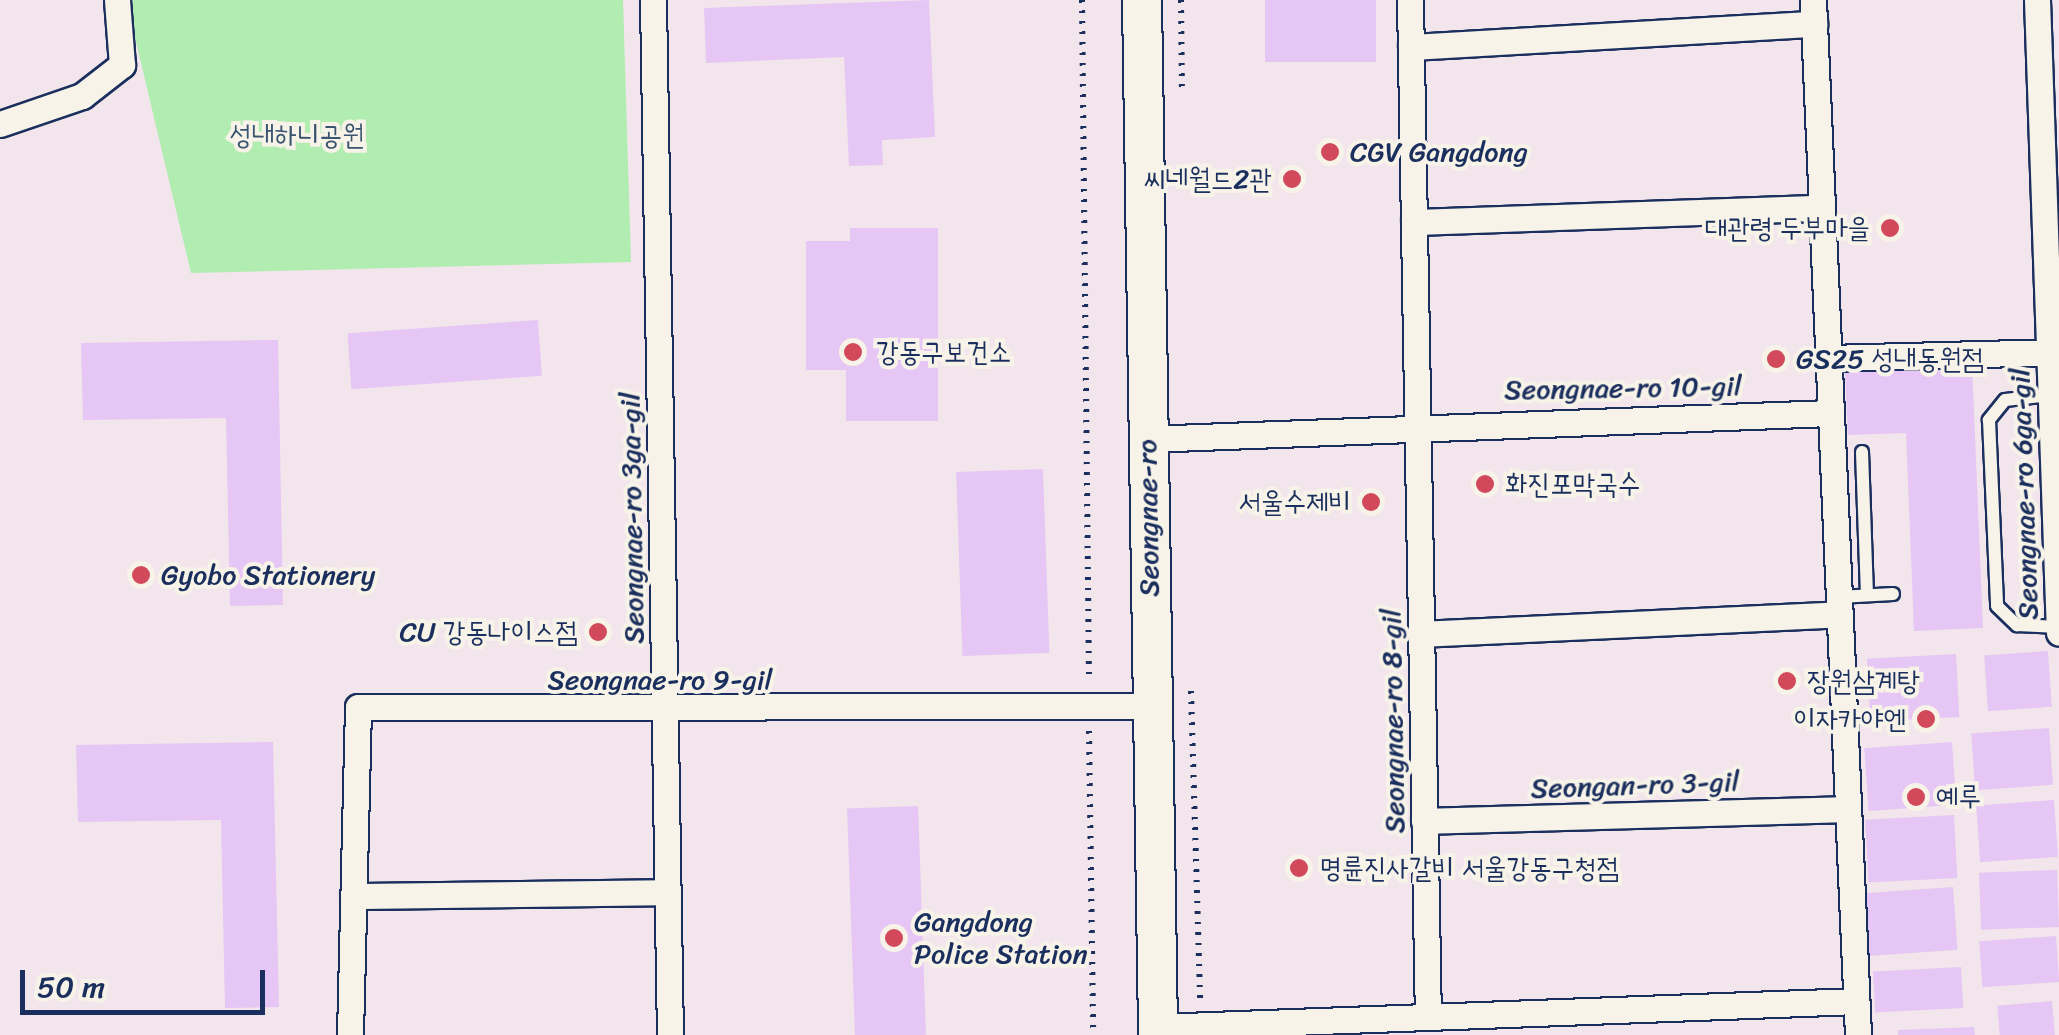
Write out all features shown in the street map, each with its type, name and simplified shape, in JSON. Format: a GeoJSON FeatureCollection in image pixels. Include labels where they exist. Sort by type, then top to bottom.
{"type":"FeatureCollection","features":[{"type":"Feature","properties":{"kind":"street"},"geometry":{"type":"LineString","coordinates":[[0,124],[82,96],[122,65],[117,0]]}},
{"type":"Feature","properties":{"kind":"street","name":"Seongnae-ro 3ga-gil"},"geometry":{"type":"LineString","coordinates":[[653,0],[670,1035]]}},
{"type":"Feature","properties":{"kind":"street","name":"Seongnae-ro"},"geometry":{"type":"LineString","coordinates":[[1142,0],[1158,1031]]}},
{"type":"Feature","properties":{"kind":"street"},"geometry":{"type":"LineString","coordinates":[[1410,0],[1417,423]]}},
{"type":"Feature","properties":{"kind":"street","name":"Seongnae-ro 6ga-gil"},"geometry":{"type":"LineString","coordinates":[[2037,0],[2051,159],[2054,352],[2050,395],[2059,630]]}},
{"type":"Feature","properties":{"kind":"street"},"geometry":{"type":"LineString","coordinates":[[1411,47],[1813,12],[1858,1035]]}},
{"type":"Feature","properties":{"kind":"street"},"geometry":{"type":"LineString","coordinates":[[1414,222],[1822,208]]}},
{"type":"Feature","properties":{"kind":"street","name":"Seongnae-ro 6ga-gil"},"geometry":{"type":"LineString","coordinates":[[1828,358],[2054,352]]}},
{"type":"Feature","properties":{"kind":"street","name":"Seongnae-ro 10-gil"},"geometry":{"type":"LineString","coordinates":[[1147,439],[1417,423],[1830,413]]}},
{"type":"Feature","properties":{"kind":"street","name":"Seongnae-ro 8-gil"},"geometry":{"type":"LineString","coordinates":[[1417,423],[1428,1017]]}},
{"type":"Feature","properties":{"kind":"street"},"geometry":{"type":"LineString","coordinates":[[1421,634],[1839,605]]}},
{"type":"Feature","properties":{"kind":"street","name":"Seongnae-ro 9-gil"},"geometry":{"type":"LineString","coordinates":[[350,1035],[358,707],[665,712],[1152,706]]}},
{"type":"Feature","properties":{"kind":"street","name":"Seongan-ro 3-gil"},"geometry":{"type":"LineString","coordinates":[[1424,821],[1848,808]]}},
{"type":"Feature","properties":{"kind":"street"},"geometry":{"type":"LineString","coordinates":[[353,896],[668,892]]}},
{"type":"Feature","properties":{"kind":"street"},"geometry":{"type":"LineString","coordinates":[[1158,1031],[1856,1001]]}},
{"type":"Feature","properties":{"kind":"lane"},"geometry":{"type":"LineString","coordinates":[[2050,395],[2005,400],[1989,420],[1998,606],[2018,625],[2059,630]]}},
{"type":"Feature","properties":{"kind":"lane"},"geometry":{"type":"LineString","coordinates":[[1862,452],[1867,595]]}},
{"type":"Feature","properties":{"kind":"lane"},"geometry":{"type":"LineString","coordinates":[[1839,605],[1867,595],[1893,594]]}},
{"type":"Feature","properties":{"kind":"path"},"geometry":{"type":"LineString","coordinates":[[1082,0],[1093,1035]]}},
{"type":"Feature","properties":{"kind":"green space","name":"성내하니공원"},"geometry":{"type":"Polygon","coordinates":[[[126,0],[623,0],[631,262],[191,273],[126,0]]]}},
{"type":"Feature","properties":{"kind":"building"},"geometry":{"type":"Polygon","coordinates":[[[929,0],[935,137],[882,140],[883,165],[849,166],[844,57],[706,63],[704,8],[929,0]]]}},
{"type":"Feature","properties":{"kind":"building"},"geometry":{"type":"Polygon","coordinates":[[[1265,0],[1376,0],[1376,62],[1265,62],[1265,0]]]}},
{"type":"Feature","properties":{"kind":"building","name":"강동구보건소"},"geometry":{"type":"Polygon","coordinates":[[[850,228],[938,228],[938,421],[846,421],[846,370],[806,370],[806,241],[850,241],[850,228]]]}},
{"type":"Feature","properties":{"kind":"building"},"geometry":{"type":"Polygon","coordinates":[[[538,320],[542,376],[351,389],[347,333],[538,320]]]}},
{"type":"Feature","properties":{"kind":"building"},"geometry":{"type":"Polygon","coordinates":[[[278,340],[283,605],[230,606],[226,418],[83,420],[81,343],[278,340]]]}},
{"type":"Feature","properties":{"kind":"building"},"geometry":{"type":"Polygon","coordinates":[[[1972,364],[1983,628],[1914,631],[1906,433],[1848,435],[1845,370],[1972,364]]]}},
{"type":"Feature","properties":{"kind":"building"},"geometry":{"type":"Polygon","coordinates":[[[1043,469],[1049,653],[962,656],[956,472],[1043,469]]]}},
{"type":"Feature","properties":{"kind":"building"},"geometry":{"type":"Polygon","coordinates":[[[2048,651],[2052,707],[1988,711],[1984,655],[2048,651]]]}},
{"type":"Feature","properties":{"kind":"building"},"geometry":{"type":"Polygon","coordinates":[[[1956,654],[1959,717],[1870,722],[1867,659],[1956,654]]]}},
{"type":"Feature","properties":{"kind":"building"},"geometry":{"type":"Polygon","coordinates":[[[2049,728],[2053,785],[1975,790],[1971,733],[2049,728]]]}},
{"type":"Feature","properties":{"kind":"building"},"geometry":{"type":"Polygon","coordinates":[[[273,742],[279,1007],[225,1008],[221,820],[78,822],[76,745],[273,742]]]}},
{"type":"Feature","properties":{"kind":"building"},"geometry":{"type":"Polygon","coordinates":[[[1952,742],[1956,805],[1869,811],[1864,748],[1952,742]]]}},
{"type":"Feature","properties":{"kind":"building"},"geometry":{"type":"Polygon","coordinates":[[[2054,800],[2058,857],[1980,862],[1976,805],[2054,800]]]}},
{"type":"Feature","properties":{"kind":"building"},"geometry":{"type":"Polygon","coordinates":[[[918,806],[926,1035],[855,1035],[847,808],[918,806]]]}},
{"type":"Feature","properties":{"kind":"building"},"geometry":{"type":"Polygon","coordinates":[[[1954,815],[1957,878],[1868,883],[1865,820],[1954,815]]]}},
{"type":"Feature","properties":{"kind":"building"},"geometry":{"type":"Polygon","coordinates":[[[2057,870],[2059,927],[1981,930],[1979,873],[2057,870]]]}},
{"type":"Feature","properties":{"kind":"building"},"geometry":{"type":"Polygon","coordinates":[[[1953,887],[1957,950],[1869,956],[1864,893],[1953,887]]]}},
{"type":"Feature","properties":{"kind":"building"},"geometry":{"type":"Polygon","coordinates":[[[2056,936],[2059,982],[1982,987],[1979,941],[2056,936]]]}},
{"type":"Feature","properties":{"kind":"building"},"geometry":{"type":"Polygon","coordinates":[[[1961,967],[1963,1008],[1875,1013],[1873,972],[1961,967]]]}},
{"type":"Feature","properties":{"kind":"building"},"geometry":{"type":"Polygon","coordinates":[[[2052,1001],[2055,1035],[2000,1035],[1997,1006],[2052,1001]]]}},
{"type":"Feature","properties":{"kind":"building"},"geometry":{"type":"Polygon","coordinates":[[[1974,1027],[1975,1035],[1898,1035],[1898,1030],[1974,1027]]]}},
{"type":"Feature","properties":{"kind":"place","name":"CGV Gangdong"},"geometry":{"type":"Point","coordinates":[1330,152]}},
{"type":"Feature","properties":{"kind":"place","name":"씨네월드2관"},"geometry":{"type":"Point","coordinates":[1292,179]}},
{"type":"Feature","properties":{"kind":"place","name":"대관령 두부마을"},"geometry":{"type":"Point","coordinates":[1890,228]}},
{"type":"Feature","properties":{"kind":"place","name":"강동구보건소"},"geometry":{"type":"Point","coordinates":[853,352]}},
{"type":"Feature","properties":{"kind":"place","name":"GS25 성내동원점"},"geometry":{"type":"Point","coordinates":[1776,359]}},
{"type":"Feature","properties":{"kind":"place","name":"화진포막국수"},"geometry":{"type":"Point","coordinates":[1485,484]}},
{"type":"Feature","properties":{"kind":"place","name":"서울수제비"},"geometry":{"type":"Point","coordinates":[1371,502]}},
{"type":"Feature","properties":{"kind":"place","name":"Gyobo Stationery"},"geometry":{"type":"Point","coordinates":[141,575]}},
{"type":"Feature","properties":{"kind":"place","name":"CU 강동나이스점"},"geometry":{"type":"Point","coordinates":[598,632]}},
{"type":"Feature","properties":{"kind":"place","name":"장원삼계탕"},"geometry":{"type":"Point","coordinates":[1787,681]}},
{"type":"Feature","properties":{"kind":"place","name":"이자카야엔"},"geometry":{"type":"Point","coordinates":[1926,719]}},
{"type":"Feature","properties":{"kind":"place","name":"예루"},"geometry":{"type":"Point","coordinates":[1916,797]}},
{"type":"Feature","properties":{"kind":"place","name":"명륜진사갈비 서울강동구청점"},"geometry":{"type":"Point","coordinates":[1299,868]}},
{"type":"Feature","properties":{"kind":"place","name":"Gangdong Police Station"},"geometry":{"type":"Point","coordinates":[894,938]}}]}
